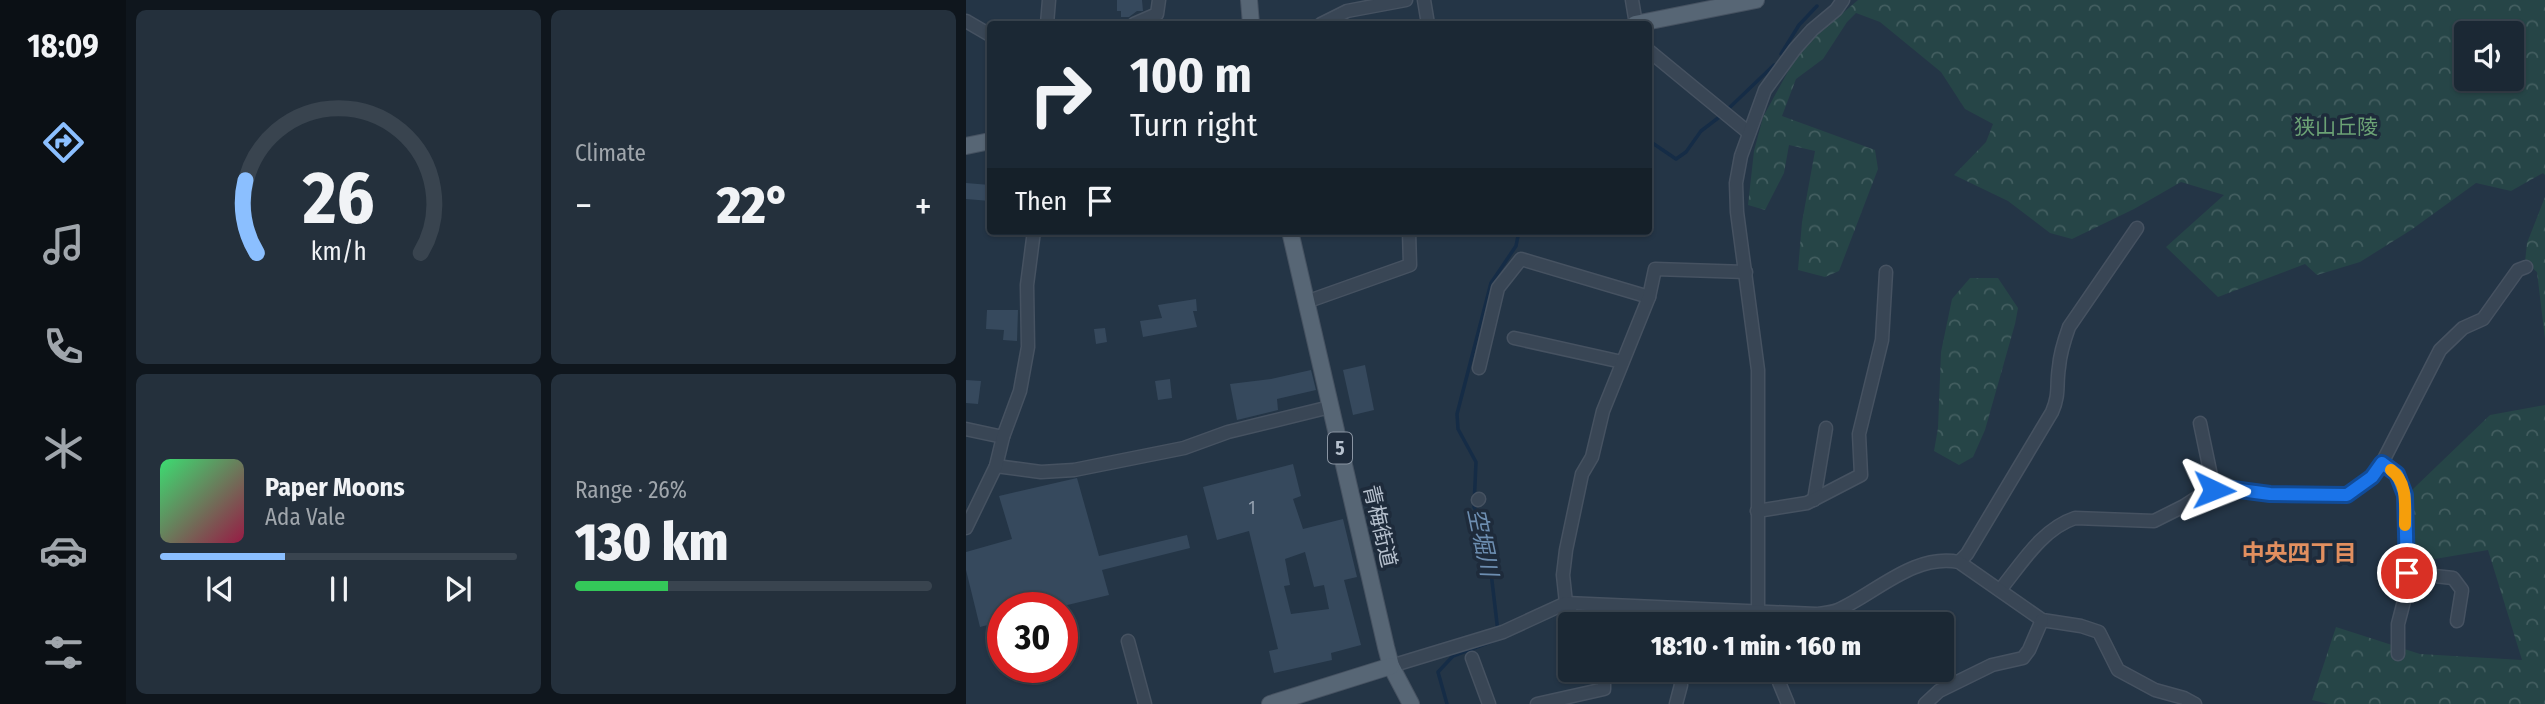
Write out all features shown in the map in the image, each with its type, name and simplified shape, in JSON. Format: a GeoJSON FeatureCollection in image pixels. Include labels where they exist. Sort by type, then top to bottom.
{"type":"FeatureCollection","features":[{"type":"Feature","properties":{"kind":"main road"},"geometry":{"type":"LineString","coordinates":[[1249,0],[1251,21]]}},
{"type":"Feature","properties":{"kind":"main road"},"geometry":{"type":"LineString","coordinates":[[1650,21],[1756,0]]}},
{"type":"Feature","properties":{"kind":"main road"},"geometry":{"type":"LineString","coordinates":[[966,146],[987,142]]}},
{"type":"Feature","properties":{"kind":"main road","name":"青梅街道"},"geometry":{"type":"LineString","coordinates":[[1291,235],[1391,666],[1411,704]]}},
{"type":"Feature","properties":{"kind":"main road"},"geometry":{"type":"LineString","coordinates":[[1270,704],[1391,666]]}},
{"type":"Feature","properties":{"kind":"street"},"geometry":{"type":"LineString","coordinates":[[1047,21],[1049,0]]}},
{"type":"Feature","properties":{"kind":"street"},"geometry":{"type":"LineString","coordinates":[[1141,21],[1157,14],[1159,0]]}},
{"type":"Feature","properties":{"kind":"street"},"geometry":{"type":"LineString","coordinates":[[1327,21],[1347,11],[1406,0]]}},
{"type":"Feature","properties":{"kind":"street"},"geometry":{"type":"LineString","coordinates":[[1424,0],[1428,21]]}},
{"type":"Feature","properties":{"kind":"street"},"geometry":{"type":"LineString","coordinates":[[1632,0],[1635,21]]}},
{"type":"Feature","properties":{"kind":"street"},"geometry":{"type":"LineString","coordinates":[[1758,611],[1758,370],[1737,212],[1736,183],[1749,133],[1765,90],[1795,49],[1843,0]]}},
{"type":"Feature","properties":{"kind":"street"},"geometry":{"type":"LineString","coordinates":[[966,21],[987,33]]}},
{"type":"Feature","properties":{"kind":"street"},"geometry":{"type":"LineString","coordinates":[[1652,53],[1749,133]]}},
{"type":"Feature","properties":{"kind":"street"},"geometry":{"type":"LineString","coordinates":[[1959,562],[1967,554],[2055,405],[2058,398],[2058,370],[2062,346],[2069,327],[2137,228]]}},
{"type":"Feature","properties":{"kind":"street"},"geometry":{"type":"LineString","coordinates":[[966,528],[996,466],[1003,437],[1020,391],[1028,347],[1027,285],[1033,235]]}},
{"type":"Feature","properties":{"kind":"street"},"geometry":{"type":"LineString","coordinates":[[1306,302],[1410,265],[1409,235]]}},
{"type":"Feature","properties":{"kind":"street"},"geometry":{"type":"LineString","coordinates":[[1479,368],[1498,288],[1521,259],[1649,296]]}},
{"type":"Feature","properties":{"kind":"street"},"geometry":{"type":"LineString","coordinates":[[2000,590],[2045,535],[2062,522],[2075,518],[2154,520],[2185,506],[2207,491],[2225,488],[2270,494],[2347,495],[2372,477],[2382,463],[2440,350],[2463,328],[2483,318],[2518,270],[2526,267]]}},
{"type":"Feature","properties":{"kind":"street"},"geometry":{"type":"LineString","coordinates":[[1570,612],[1566,603],[1564,562],[1582,474],[1592,457],[1603,411],[1649,296],[1655,269],[1746,272]]}},
{"type":"Feature","properties":{"kind":"street"},"geometry":{"type":"LineString","coordinates":[[1757,511],[1814,500],[1861,475],[1859,434],[1882,340],[1886,272]]}},
{"type":"Feature","properties":{"kind":"street"},"geometry":{"type":"LineString","coordinates":[[1514,338],[1622,362]]}},
{"type":"Feature","properties":{"kind":"street"},"geometry":{"type":"LineString","coordinates":[[996,466],[1041,472],[1074,470],[1184,448],[1228,432],[1330,407]]}},
{"type":"Feature","properties":{"kind":"street"},"geometry":{"type":"LineString","coordinates":[[2200,423],[2214,490]]}},
{"type":"Feature","properties":{"kind":"street"},"geometry":{"type":"LineString","coordinates":[[1814,500],[1826,428]]}},
{"type":"Feature","properties":{"kind":"street"},"geometry":{"type":"LineString","coordinates":[[966,429],[1003,437]]}},
{"type":"Feature","properties":{"kind":"street"},"geometry":{"type":"LineString","coordinates":[[2382,463],[2397,474],[2405,495],[2407,573],[2398,624],[2398,654]]}},
{"type":"Feature","properties":{"kind":"street"},"geometry":{"type":"LineString","coordinates":[[1829,612],[1836,611],[1880,584],[1927,563],[1948,560],[1959,562],[2042,620],[2081,626],[2099,632],[2118,670],[2155,690],[2185,698],[2195,704]]}},
{"type":"Feature","properties":{"kind":"street"},"geometry":{"type":"LineString","coordinates":[[2407,573],[2453,578],[2462,590],[2457,621]]}},
{"type":"Feature","properties":{"kind":"street"},"geometry":{"type":"LineString","coordinates":[[1391,666],[1499,634],[1566,603],[1777,612]]}},
{"type":"Feature","properties":{"kind":"street"},"geometry":{"type":"LineString","coordinates":[[1925,704],[1939,691],[1992,665],[2023,658],[2042,620]]}},
{"type":"Feature","properties":{"kind":"street"},"geometry":{"type":"LineString","coordinates":[[1128,641],[1145,704]]}},
{"type":"Feature","properties":{"kind":"street"},"geometry":{"type":"LineString","coordinates":[[1472,658],[1489,704]]}},
{"type":"Feature","properties":{"kind":"street"},"geometry":{"type":"LineString","coordinates":[[1537,704],[1604,689],[1604,682]]}},
{"type":"Feature","properties":{"kind":"street"},"geometry":{"type":"LineString","coordinates":[[1676,704],[1680,682]]}},
{"type":"Feature","properties":{"kind":"street"},"geometry":{"type":"LineString","coordinates":[[1779,682],[1788,704]]}},
{"type":"Feature","properties":{"kind":"green space","name":"狭山丘陵"},"geometry":{"type":"Polygon","coordinates":[[[1858,0],[2545,0],[2545,175],[2543,173],[2511,191],[2476,183],[2411,230],[2360,262],[2317,275],[2305,264],[2218,297],[2166,247],[2224,195],[2181,182],[2134,209],[2072,239],[2050,233],[2008,201],[1954,175],[1986,142],[1993,124],[1965,109],[1941,72],[1880,22],[1856,13],[1823,59],[1796,79],[1782,116],[1875,150],[1878,169],[1839,271],[1825,277],[1798,270],[1802,222],[1815,151],[1789,145],[1784,173],[1765,210],[1748,205],[1754,151],[1763,117],[1791,66],[1810,41],[1858,0]]]}},
{"type":"Feature","properties":{"kind":"green space"},"geometry":{"type":"Polygon","coordinates":[[[2545,197],[2545,339],[2537,272],[2525,262],[2527,243],[2545,197]]]}},
{"type":"Feature","properties":{"kind":"green space"},"geometry":{"type":"Polygon","coordinates":[[[1970,278],[1998,278],[2018,308],[1985,430],[1973,457],[1959,465],[1934,451],[1938,428],[1941,352],[1952,299],[1970,278]]]}},
{"type":"Feature","properties":{"kind":"green space"},"geometry":{"type":"Polygon","coordinates":[[[2545,405],[2545,704],[2329,704],[2312,700],[2336,627],[2420,654],[2522,660],[2488,550],[2411,563],[2413,489],[2490,415],[2545,405]]]}},
{"type":"Feature","properties":{"kind":"building"},"geometry":{"type":"Polygon","coordinates":[[[1117,0],[1142,0],[1143,11],[1137,11],[1129,17],[1121,17],[1121,11],[1117,11],[1117,0]]]}},
{"type":"Feature","properties":{"kind":"building"},"geometry":{"type":"Polygon","coordinates":[[[966,183],[987,185],[987,201],[966,199],[966,183]]]}},
{"type":"Feature","properties":{"kind":"building"},"geometry":{"type":"Polygon","coordinates":[[[1196,299],[1197,311],[1193,311],[1197,327],[1143,337],[1140,321],[1162,318],[1158,305],[1196,299]]]}},
{"type":"Feature","properties":{"kind":"building"},"geometry":{"type":"Polygon","coordinates":[[[987,310],[1018,310],[1017,341],[1003,340],[1004,330],[986,329],[987,310]]]}},
{"type":"Feature","properties":{"kind":"building"},"geometry":{"type":"Polygon","coordinates":[[[1105,328],[1107,342],[1096,344],[1094,329],[1105,328]]]}},
{"type":"Feature","properties":{"kind":"building"},"geometry":{"type":"Polygon","coordinates":[[[1365,365],[1374,410],[1353,415],[1343,370],[1365,365]]]}},
{"type":"Feature","properties":{"kind":"building"},"geometry":{"type":"Polygon","coordinates":[[[1311,370],[1316,390],[1277,399],[1278,410],[1237,420],[1230,384],[1311,370]]]}},
{"type":"Feature","properties":{"kind":"building"},"geometry":{"type":"Polygon","coordinates":[[[1170,379],[1172,398],[1158,400],[1155,381],[1170,379]]]}},
{"type":"Feature","properties":{"kind":"building"},"geometry":{"type":"Polygon","coordinates":[[[966,380],[981,381],[978,404],[966,403],[966,380]]]}},
{"type":"Feature","properties":{"kind":"building"},"geometry":{"type":"Polygon","coordinates":[[[1293,464],[1301,496],[1293,499],[1303,529],[1343,519],[1357,577],[1344,580],[1361,645],[1331,653],[1332,660],[1274,673],[1269,651],[1278,649],[1249,531],[1217,540],[1203,487],[1293,464]],[[1305,552],[1285,559],[1290,585],[1284,586],[1291,614],[1329,609],[1324,585],[1314,587],[1305,552]]]}},
{"type":"Feature","properties":{"kind":"building"},"geometry":{"type":"Polygon","coordinates":[[[1077,478],[1099,556],[1187,535],[1190,548],[1102,570],[1109,595],[1078,602],[1078,592],[987,592],[987,625],[980,627],[966,570],[966,552],[1012,539],[999,496],[1077,478]]]}},
{"type":"Feature","properties":{"kind":"waterway","name":"空堀川"},"geometry":{"type":"LineString","coordinates":[[1781,54],[1799,25],[1817,6]]}},
{"type":"Feature","properties":{"kind":"waterway","name":"空堀川"},"geometry":{"type":"LineString","coordinates":[[1727,110],[1774,65]]}},
{"type":"Feature","properties":{"kind":"waterway","name":"空堀川"},"geometry":{"type":"LineString","coordinates":[[1652,143],[1676,159],[1686,152],[1701,131],[1722,115]]}},
{"type":"Feature","properties":{"kind":"waterway","name":"空堀川"},"geometry":{"type":"LineString","coordinates":[[1498,632],[1486,530],[1474,507],[1476,462],[1458,429],[1457,414],[1491,283],[1516,246],[1518,235]]}},
{"type":"Feature","properties":{"kind":"waterway","name":"空堀川"},"geometry":{"type":"LineString","coordinates":[[1447,704],[1438,672],[1453,656],[1498,639]]}},
{"type":"Feature","properties":{"kind":"slow traffic"},"geometry":{"type":"LineString","coordinates":[[2391,470],[2397,474],[2405,495],[2405,525]]}},
{"type":"Feature","properties":{"kind":"district","name":"中央四丁目"},"geometry":{"type":"Point","coordinates":[2299,553]}},
{"type":"Feature","properties":{"kind":"route"},"geometry":{"type":"LineString","coordinates":[[2214,490],[2225,488],[2270,494],[2314,493],[2341,496],[2354,492],[2372,477],[2382,463],[2397,474],[2405,495],[2407,573]]}}]}
